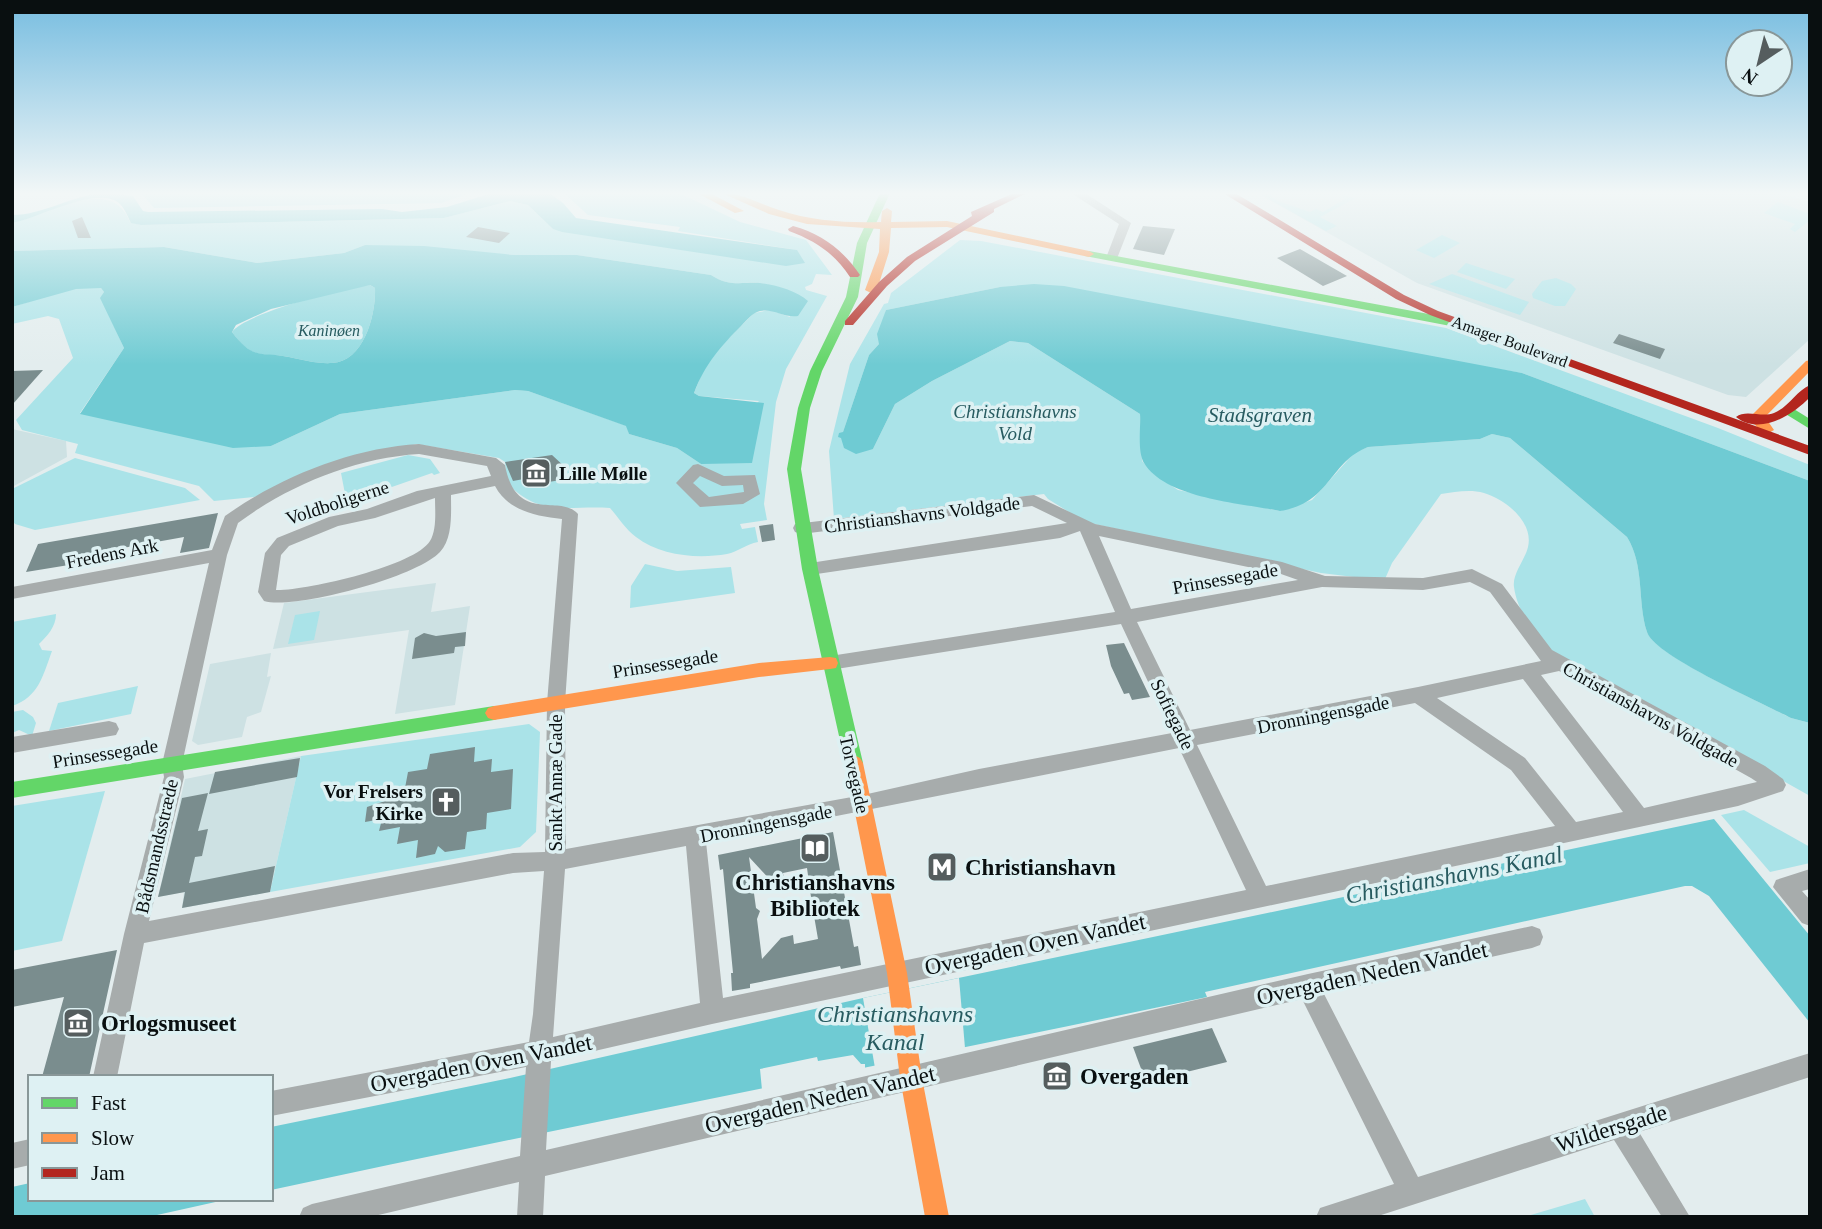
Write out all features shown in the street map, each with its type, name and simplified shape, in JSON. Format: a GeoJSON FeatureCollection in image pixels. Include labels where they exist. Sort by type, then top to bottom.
{"type":"FeatureCollection","features":[{"type":"Feature","properties":{"kind":"street"},"geometry":{"type":"LineString","coordinates":[[835,250],[847,261],[854,275]]}},
{"type":"Feature","properties":{"kind":"street","name":"Torvegade"},"geometry":{"type":"LineString","coordinates":[[865,250],[854,275],[854,292],[816,371],[804,408],[794,469],[801,528],[863,804],[897,980],[937,1217]]}},
{"type":"Feature","properties":{"kind":"street"},"geometry":{"type":"LineString","coordinates":[[860,311],[871,250]]}},
{"type":"Feature","properties":{"kind":"street","name":"Torvegade"},"geometry":{"type":"LineString","coordinates":[[833,338],[911,259],[923,250]]}},
{"type":"Feature","properties":{"kind":"street"},"geometry":{"type":"LineString","coordinates":[[1072,250],[1461,324]]}},
{"type":"Feature","properties":{"kind":"street"},"geometry":{"type":"LineString","coordinates":[[1112,258],[1115,250]]}},
{"type":"Feature","properties":{"kind":"street","name":"Amager Boulevard"},"geometry":{"type":"LineString","coordinates":[[1325,250],[1421,307],[1461,324],[1810,451]]}},
{"type":"Feature","properties":{"kind":"street","name":"Amager Boulevard"},"geometry":{"type":"LineString","coordinates":[[1339,250],[1417,294],[1810,436]]}},
{"type":"Feature","properties":{"kind":"street"},"geometry":{"type":"LineString","coordinates":[[1359,303],[1452,312],[1539,343],[1597,358]]}},
{"type":"Feature","properties":{"kind":"street"},"geometry":{"type":"LineString","coordinates":[[1554,357],[1630,378],[1733,414],[1763,419],[1789,410],[1810,389]]}},
{"type":"Feature","properties":{"kind":"street"},"geometry":{"type":"LineString","coordinates":[[1763,419],[1810,364]]}},
{"type":"Feature","properties":{"kind":"street"},"geometry":{"type":"LineString","coordinates":[[1789,410],[1810,425]]}},
{"type":"Feature","properties":{"kind":"street"},"geometry":{"type":"LineString","coordinates":[[1763,419],[1779,439]]}},
{"type":"Feature","properties":{"kind":"street","name":"Bådsmandsstræde"},"geometry":{"type":"LineString","coordinates":[[105,1075],[135,934],[174,777],[172,764],[217,565],[231,520],[323,469],[403,450],[419,449],[497,465],[498,480]]}},
{"type":"Feature","properties":{"kind":"street","name":"Voldboligerne"},"geometry":{"type":"LineString","coordinates":[[443,490],[440,538],[434,548],[424,556],[365,579],[316,592],[277,598],[267,592],[273,554],[283,542],[335,521],[443,490],[498,480]]}},
{"type":"Feature","properties":{"kind":"street","name":"Sankt Annæ Gade"},"geometry":{"type":"LineString","coordinates":[[498,480],[503,492],[525,505],[570,514],[556,703],[555,861],[545,1014],[539,1052],[533,1165]]}},
{"type":"Feature","properties":{"kind":"street","name":"Christianshavns Voldgade"},"geometry":{"type":"LineString","coordinates":[[801,528],[1034,500],[1085,526],[1282,568],[1325,582],[1370,586],[1423,584],[1472,575],[1496,589],[1546,655],[1559,664],[1758,772]]}},
{"type":"Feature","properties":{"kind":"street"},"geometry":{"type":"LineString","coordinates":[[810,569],[1085,526]]}},
{"type":"Feature","properties":{"kind":"street","name":"Sofiegade"},"geometry":{"type":"LineString","coordinates":[[1085,526],[1260,897]]}},
{"type":"Feature","properties":{"kind":"street","name":"Fredens Ark"},"geometry":{"type":"LineString","coordinates":[[12,593],[217,565]]}},
{"type":"Feature","properties":{"kind":"street","name":"Prinsessegade"},"geometry":{"type":"LineString","coordinates":[[12,790],[759,670],[830,663],[1126,617],[1325,582]]}},
{"type":"Feature","properties":{"kind":"street","name":"Dronningensgade"},"geometry":{"type":"LineString","coordinates":[[135,934],[513,863],[555,861],[695,836],[863,804],[979,778],[1418,695],[1559,664]]}},
{"type":"Feature","properties":{"kind":"street"},"geometry":{"type":"LineString","coordinates":[[1527,671],[1639,817]]}},
{"type":"Feature","properties":{"kind":"street"},"geometry":{"type":"LineString","coordinates":[[1418,695],[1518,764],[1571,831]]}},
{"type":"Feature","properties":{"kind":"street"},"geometry":{"type":"LineString","coordinates":[[12,745],[109,729]]}},
{"type":"Feature","properties":{"kind":"street","name":"Overgaden Oven Vandet"},"geometry":{"type":"LineString","coordinates":[[273,1104],[539,1052],[712,1012],[897,980],[1260,897],[1738,797],[1776,785],[1758,772]]}},
{"type":"Feature","properties":{"kind":"street"},"geometry":{"type":"LineString","coordinates":[[695,836],[706,927],[712,1012]]}},
{"type":"Feature","properties":{"kind":"street"},"geometry":{"type":"LineString","coordinates":[[1810,879],[1784,887],[1810,916]]}},
{"type":"Feature","properties":{"kind":"street","name":"Overgaden Neden Vandet"},"geometry":{"type":"LineString","coordinates":[[312,1217],[911,1074],[1532,937]]}},
{"type":"Feature","properties":{"kind":"street"},"geometry":{"type":"LineString","coordinates":[[1308,986],[1412,1192]]}},
{"type":"Feature","properties":{"kind":"street","name":"Wildersgade"},"geometry":{"type":"LineString","coordinates":[[1329,1217],[1810,1065]]}},
{"type":"Feature","properties":{"kind":"street"},"geometry":{"type":"LineString","coordinates":[[1619,1124],[1677,1217]]}},
{"type":"Feature","properties":{"kind":"street"},"geometry":{"type":"LineString","coordinates":[[530,1217],[533,1165]]}},
{"type":"Feature","properties":{"kind":"shaded area"},"geometry":{"type":"Polygon","coordinates":[[[1359,250],[1810,250],[1810,339],[1746,397],[1728,395],[1417,283],[1359,250]]]}},
{"type":"Feature","properties":{"kind":"shaded area"},"geometry":{"type":"Polygon","coordinates":[[[12,429],[66,441],[67,457],[12,487],[12,429]]]}},
{"type":"Feature","properties":{"kind":"shaded area"},"geometry":{"type":"Polygon","coordinates":[[[436,583],[431,612],[470,606],[455,705],[395,714],[409,630],[273,649],[284,603],[436,583]]]}},
{"type":"Feature","properties":{"kind":"shaded area"},"geometry":{"type":"Polygon","coordinates":[[[271,653],[267,677],[271,676],[261,712],[247,717],[242,737],[198,745],[192,741],[210,664],[271,653]]]}},
{"type":"Feature","properties":{"kind":"shaded area"},"geometry":{"type":"Polygon","coordinates":[[[301,756],[270,892],[182,908],[184,892],[158,897],[185,779],[301,756]]]}},
{"type":"Feature","properties":{"kind":"green space"},"geometry":{"type":"Polygon","coordinates":[[[183,250],[351,250],[344,253],[257,263],[183,250]]]}},
{"type":"Feature","properties":{"kind":"green space"},"geometry":{"type":"Polygon","coordinates":[[[445,250],[814,250],[832,275],[816,274],[812,284],[805,287],[806,290],[827,296],[786,369],[776,402],[764,504],[767,520],[740,524],[742,529],[755,527],[758,542],[731,553],[716,555],[692,556],[668,552],[636,537],[610,508],[555,508],[531,501],[507,483],[505,462],[499,458],[416,444],[254,497],[214,501],[199,486],[75,453],[78,444],[22,430],[16,420],[73,358],[59,319],[48,316],[12,324],[12,307],[68,290],[90,287],[101,288],[104,292],[101,298],[124,348],[80,413],[271,446],[340,414],[515,390],[528,391],[627,426],[629,434],[677,448],[701,464],[759,401],[699,396],[694,393],[703,371],[716,351],[754,313],[770,310],[790,317],[782,288],[759,283],[729,283],[711,275],[577,255],[514,255],[445,250]]]}},
{"type":"Feature","properties":{"kind":"green space","name":"Christianshavns Vold"},"geometry":{"type":"Polygon","coordinates":[[[947,250],[1031,250],[1446,328],[1718,428],[1810,465],[1810,481],[1522,373],[1000,287],[886,310],[879,344],[869,355],[841,438],[873,449],[895,404],[932,381],[1010,341],[1028,343],[1140,414],[1142,461],[1154,474],[1178,490],[1280,511],[1312,500],[1355,452],[1368,447],[1480,439],[1492,434],[1510,438],[1627,537],[1639,571],[1647,632],[1654,642],[1712,679],[1791,718],[1810,723],[1810,796],[1546,648],[1522,612],[1514,587],[1515,577],[1528,547],[1527,529],[1509,506],[1484,493],[1468,491],[1441,494],[1392,563],[1385,579],[1379,580],[1321,573],[1085,522],[1044,494],[834,519],[829,451],[850,364],[884,304],[888,303],[891,293],[947,250]]]}},
{"type":"Feature","properties":{"kind":"green space"},"geometry":{"type":"Polygon","coordinates":[[[1417,250],[1447,250],[1434,258],[1417,250]]]}},
{"type":"Feature","properties":{"kind":"green space"},"geometry":{"type":"Polygon","coordinates":[[[1466,263],[1515,279],[1506,289],[1457,272],[1466,263]]]}},
{"type":"Feature","properties":{"kind":"green space"},"geometry":{"type":"Polygon","coordinates":[[[1452,274],[1529,302],[1520,315],[1429,284],[1452,274]]]}},
{"type":"Feature","properties":{"kind":"green space"},"geometry":{"type":"Polygon","coordinates":[[[1556,278],[1576,289],[1565,306],[1555,306],[1533,298],[1532,294],[1542,281],[1556,278]]]}},
{"type":"Feature","properties":{"kind":"green space","name":"Kaninøen"},"geometry":{"type":"Polygon","coordinates":[[[370,285],[375,288],[371,322],[360,345],[353,354],[343,360],[322,363],[258,354],[246,347],[232,332],[240,325],[275,309],[370,285]]]}},
{"type":"Feature","properties":{"kind":"green space"},"geometry":{"type":"Polygon","coordinates":[[[408,455],[430,459],[440,473],[432,473],[366,496],[364,492],[346,499],[341,473],[408,455]]]}},
{"type":"Feature","properties":{"kind":"green space"},"geometry":{"type":"Polygon","coordinates":[[[75,458],[185,488],[200,500],[35,530],[15,524],[12,520],[12,489],[75,458]]]}},
{"type":"Feature","properties":{"kind":"green space"},"geometry":{"type":"Polygon","coordinates":[[[645,564],[677,571],[731,567],[735,593],[630,608],[631,586],[645,564]]]}},
{"type":"Feature","properties":{"kind":"green space"},"geometry":{"type":"Polygon","coordinates":[[[320,611],[314,640],[288,644],[295,615],[320,611]]]}},
{"type":"Feature","properties":{"kind":"green space"},"geometry":{"type":"Polygon","coordinates":[[[56,614],[53,627],[39,644],[42,650],[52,651],[43,677],[28,697],[12,706],[12,622],[56,614]]]}},
{"type":"Feature","properties":{"kind":"green space"},"geometry":{"type":"Polygon","coordinates":[[[138,686],[131,714],[49,731],[58,703],[138,686]]]}},
{"type":"Feature","properties":{"kind":"green space"},"geometry":{"type":"Polygon","coordinates":[[[23,710],[33,717],[36,723],[32,736],[19,730],[12,733],[12,712],[23,710]]]}},
{"type":"Feature","properties":{"kind":"green space"},"geometry":{"type":"Polygon","coordinates":[[[529,724],[540,732],[536,832],[520,847],[270,892],[301,756],[529,724]]]}},
{"type":"Feature","properties":{"kind":"green space"},"geometry":{"type":"Polygon","coordinates":[[[105,791],[62,941],[12,951],[12,806],[105,791]]]}},
{"type":"Feature","properties":{"kind":"green space"},"geometry":{"type":"Polygon","coordinates":[[[1744,810],[1810,847],[1810,863],[1770,872],[1721,815],[1744,810]]]}},
{"type":"Feature","properties":{"kind":"green space"},"geometry":{"type":"Polygon","coordinates":[[[1585,1199],[1595,1217],[1524,1217],[1585,1199]]]}},
{"type":"Feature","properties":{"kind":"water"},"geometry":{"type":"Polygon","coordinates":[[[183,250],[257,263],[351,250],[468,250],[514,255],[577,255],[711,275],[729,283],[766,284],[792,291],[808,301],[798,316],[765,310],[755,313],[727,340],[708,364],[694,393],[699,396],[764,403],[752,463],[701,464],[677,448],[629,434],[626,426],[528,391],[515,390],[340,414],[271,446],[233,448],[80,414],[124,348],[100,298],[104,292],[101,288],[76,289],[12,307],[12,251],[183,250]],[[370,285],[271,309],[236,325],[232,332],[246,347],[258,353],[332,363],[353,354],[360,345],[371,322],[375,288],[370,285]]]}},
{"type":"Feature","properties":{"kind":"water"},"geometry":{"type":"Polygon","coordinates":[[[683,250],[797,250],[805,263],[786,266],[683,250]]]}},
{"type":"Feature","properties":{"kind":"water","name":"Stadsgraven"},"geometry":{"type":"Polygon","coordinates":[[[1034,284],[1064,286],[1522,373],[1810,481],[1810,723],[1791,718],[1712,679],[1654,642],[1647,632],[1639,572],[1633,548],[1627,537],[1510,438],[1492,434],[1480,439],[1368,447],[1345,462],[1320,491],[1297,507],[1280,511],[1226,502],[1187,492],[1169,485],[1155,475],[1142,458],[1140,414],[1028,343],[1010,341],[932,381],[895,404],[873,449],[856,454],[844,448],[841,438],[838,437],[839,433],[843,432],[869,355],[879,344],[877,334],[886,310],[1000,287],[1034,284]]]}},
{"type":"Feature","properties":{"kind":"water","name":"Christianshavns Kanal"},"geometry":{"type":"Polygon","coordinates":[[[1714,819],[1810,936],[1810,1023],[1709,896],[1692,886],[1685,886],[1205,992],[1207,997],[273,1190],[273,1127],[510,1078],[863,998],[1714,819]]]}},
{"type":"Feature","properties":{"kind":"water"},"geometry":{"type":"Polygon","coordinates":[[[28,1183],[28,1201],[220,1201],[148,1217],[12,1217],[12,1187],[28,1183]]]}},
{"type":"Feature","properties":{"kind":"pier"},"geometry":{"type":"Polygon","coordinates":[[[959,978],[965,1048],[875,1068],[863,998],[959,978]]]}},
{"type":"Feature","properties":{"kind":"pier"},"geometry":{"type":"Polygon","coordinates":[[[853,1055],[861,1064],[865,1064],[865,1070],[762,1090],[760,1069],[817,1057],[818,1061],[853,1055]]]}},
{"type":"Feature","properties":{"kind":"building"},"geometry":{"type":"Polygon","coordinates":[[[1140,250],[1166,250],[1164,255],[1140,250]]]}},
{"type":"Feature","properties":{"kind":"building"},"geometry":{"type":"Polygon","coordinates":[[[1302,250],[1347,276],[1323,286],[1277,258],[1302,250]]]}},
{"type":"Feature","properties":{"kind":"building"},"geometry":{"type":"Polygon","coordinates":[[[1619,334],[1665,349],[1660,359],[1613,343],[1619,334]]]}},
{"type":"Feature","properties":{"kind":"building"},"geometry":{"type":"Polygon","coordinates":[[[43,370],[12,405],[12,371],[43,370]]]}},
{"type":"Feature","properties":{"kind":"building","name":"Lille Mølle"},"geometry":{"type":"Polygon","coordinates":[[[552,455],[566,468],[567,479],[530,485],[529,478],[513,481],[505,462],[552,455]]]}},
{"type":"Feature","properties":{"kind":"building"},"geometry":{"type":"Polygon","coordinates":[[[218,513],[209,548],[180,553],[184,537],[78,556],[75,564],[26,572],[38,544],[218,513]]]}},
{"type":"Feature","properties":{"kind":"building"},"geometry":{"type":"Polygon","coordinates":[[[773,524],[775,540],[762,542],[759,526],[773,524]]]}},
{"type":"Feature","properties":{"kind":"building"},"geometry":{"type":"Polygon","coordinates":[[[466,632],[465,646],[455,647],[454,653],[412,659],[415,638],[424,633],[436,636],[466,632]]]}},
{"type":"Feature","properties":{"kind":"building"},"geometry":{"type":"Polygon","coordinates":[[[1124,643],[1150,697],[1132,700],[1129,693],[1124,694],[1111,666],[1106,645],[1124,643]]]}},
{"type":"Feature","properties":{"kind":"building","name":"Vor Frelsers Kirke"},"geometry":{"type":"Polygon","coordinates":[[[475,747],[474,762],[492,759],[491,772],[513,769],[511,809],[487,813],[486,829],[467,832],[465,849],[445,852],[438,846],[435,854],[416,858],[418,840],[397,844],[400,827],[379,831],[382,819],[365,822],[367,807],[385,801],[387,791],[405,788],[408,772],[427,769],[430,754],[475,747]]]}},
{"type":"Feature","properties":{"kind":"building"},"geometry":{"type":"Polygon","coordinates":[[[300,758],[297,777],[209,794],[215,772],[300,758]]]}},
{"type":"Feature","properties":{"kind":"building"},"geometry":{"type":"Polygon","coordinates":[[[208,793],[198,831],[208,829],[202,856],[195,857],[189,883],[275,866],[270,892],[182,908],[185,892],[158,897],[182,798],[208,793]]]}},
{"type":"Feature","properties":{"kind":"building"},"geometry":{"type":"Polygon","coordinates":[[[833,832],[854,947],[858,946],[861,965],[841,969],[840,966],[750,984],[750,988],[732,991],[733,973],[723,869],[720,870],[718,855],[833,832]],[[749,857],[756,908],[760,911],[757,919],[762,959],[781,938],[793,935],[794,944],[818,939],[813,910],[805,911],[802,899],[811,897],[807,868],[783,873],[784,881],[773,883],[749,857]]]}},
{"type":"Feature","properties":{"kind":"building","name":"Orlogsmuseet"},"geometry":{"type":"Polygon","coordinates":[[[117,950],[89,1075],[43,1075],[64,997],[12,1007],[12,970],[117,950]]]}},
{"type":"Feature","properties":{"kind":"building"},"geometry":{"type":"Polygon","coordinates":[[[1212,1028],[1227,1062],[1146,1082],[1133,1047],[1212,1028]]]}},
{"type":"Feature","properties":{"kind":"traffic: fast"},"geometry":{"type":"LineString","coordinates":[[854,763],[810,569],[794,469],[804,408],[816,371],[852,297],[861,250]]}},
{"type":"Feature","properties":{"kind":"traffic: fast"},"geometry":{"type":"LineString","coordinates":[[1089,254],[1461,324]]}},
{"type":"Feature","properties":{"kind":"traffic: fast"},"geometry":{"type":"LineString","coordinates":[[1789,410],[1810,425]]}},
{"type":"Feature","properties":{"kind":"traffic: fast"},"geometry":{"type":"LineString","coordinates":[[12,790],[494,713]]}},
{"type":"Feature","properties":{"kind":"traffic: slow"},"geometry":{"type":"LineString","coordinates":[[871,290],[884,250]]}},
{"type":"Feature","properties":{"kind":"traffic: slow"},"geometry":{"type":"LineString","coordinates":[[1072,250],[1089,254]]}},
{"type":"Feature","properties":{"kind":"traffic: slow"},"geometry":{"type":"LineString","coordinates":[[1767,430],[1758,420],[1758,416],[1810,364]]}},
{"type":"Feature","properties":{"kind":"traffic: slow"},"geometry":{"type":"LineString","coordinates":[[494,713],[759,670],[830,663]]}},
{"type":"Feature","properties":{"kind":"traffic: slow"},"geometry":{"type":"LineString","coordinates":[[854,763],[897,973],[911,1078],[937,1217]]}},
{"type":"Feature","properties":{"kind":"traffic: jam"},"geometry":{"type":"LineString","coordinates":[[833,250],[854,275]]}},
{"type":"Feature","properties":{"kind":"traffic: jam"},"geometry":{"type":"LineString","coordinates":[[849,323],[883,284],[925,250]]}},
{"type":"Feature","properties":{"kind":"traffic: jam"},"geometry":{"type":"LineString","coordinates":[[1323,250],[1400,297],[1434,313],[1810,451]]}},
{"type":"Feature","properties":{"kind":"traffic: jam"},"geometry":{"type":"LineString","coordinates":[[1743,417],[1774,418],[1788,410],[1810,389]]}},
{"type":"Feature","properties":{"kind":"place","name":"Lille Mølle"},"geometry":{"type":"Point","coordinates":[536,473]}},
{"type":"Feature","properties":{"kind":"place","name":"Vor Frelsers Kirke"},"geometry":{"type":"Point","coordinates":[446,802]}},
{"type":"Feature","properties":{"kind":"place","name":"Christianshavns Bibliotek"},"geometry":{"type":"Point","coordinates":[815,848]}},
{"type":"Feature","properties":{"kind":"place","name":"Christianshavn"},"geometry":{"type":"Point","coordinates":[942,867]}},
{"type":"Feature","properties":{"kind":"place","name":"Orlogsmuseet"},"geometry":{"type":"Point","coordinates":[78,1023]}},
{"type":"Feature","properties":{"kind":"place","name":"Overgaden"},"geometry":{"type":"Point","coordinates":[1057,1076]}}]}
